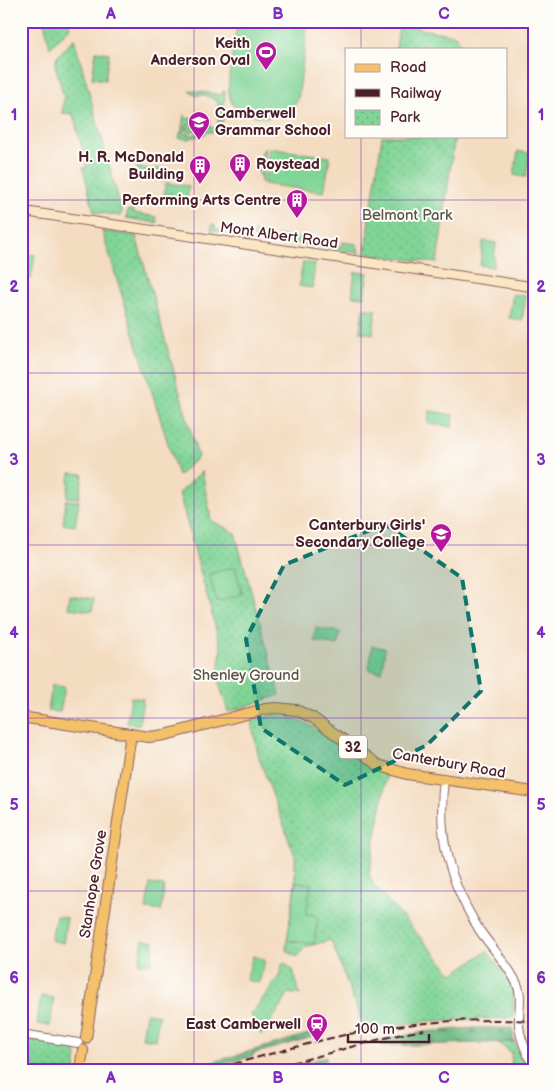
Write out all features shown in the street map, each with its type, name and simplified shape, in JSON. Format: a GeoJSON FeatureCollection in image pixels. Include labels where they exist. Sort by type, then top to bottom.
{"type":"FeatureCollection","features":[{"type":"Feature","properties":{"kind":"main road","name":"Mont Albert Road"},"geometry":{"type":"LineString","coordinates":[[21,210],[534,287]]}},
{"type":"Feature","properties":{"kind":"main road","name":"Canterbury Road"},"geometry":{"type":"LineString","coordinates":[[21,717],[149,737],[165,735],[265,709],[285,708],[301,712],[313,718],[378,764],[407,774],[534,792]]}},
{"type":"Feature","properties":{"kind":"main road","name":"Stanhope Grove"},"geometry":{"type":"LineString","coordinates":[[80,1070],[82,1043],[131,734]]}},
{"type":"Feature","properties":{"kind":"street"},"geometry":{"type":"LineString","coordinates":[[444,779],[441,819],[444,846],[450,867],[464,904],[481,932],[518,984],[521,1038],[534,1068]]}},
{"type":"Feature","properties":{"kind":"street"},"geometry":{"type":"LineString","coordinates":[[21,1034],[82,1043]]}},
{"type":"Feature","properties":{"kind":"highlighted area"},"geometry":{"type":"Polygon","coordinates":[[[385,524],[462,578],[481,691],[427,745],[345,785],[261,728],[246,639],[284,565],[385,524]]]}},
{"type":"Feature","properties":{"kind":"green space"},"geometry":{"type":"Polygon","coordinates":[[[44,21],[68,21],[70,28],[50,48],[44,21]]]}},
{"type":"Feature","properties":{"kind":"green space","name":"Keith Anderson Oval"},"geometry":{"type":"Polygon","coordinates":[[[238,21],[308,21],[298,100],[283,115],[262,117],[250,115],[241,111],[231,101],[229,75],[238,21]]]}},
{"type":"Feature","properties":{"kind":"green space"},"geometry":{"type":"Polygon","coordinates":[[[399,25],[455,35],[462,48],[396,48],[399,25]]]}},
{"type":"Feature","properties":{"kind":"green space"},"geometry":{"type":"Polygon","coordinates":[[[74,38],[122,212],[120,216],[94,212],[83,168],[87,167],[73,114],[62,113],[64,97],[55,65],[57,57],[74,38]]]}},
{"type":"Feature","properties":{"kind":"green space"},"geometry":{"type":"Polygon","coordinates":[[[96,51],[109,53],[105,80],[92,78],[96,51]]]}},
{"type":"Feature","properties":{"kind":"green space"},"geometry":{"type":"Polygon","coordinates":[[[189,90],[222,95],[223,91],[225,92],[223,121],[217,117],[218,102],[205,95],[196,96],[189,90]]]}},
{"type":"Feature","properties":{"kind":"green space"},"geometry":{"type":"Polygon","coordinates":[[[184,114],[187,119],[191,118],[192,123],[185,127],[183,133],[194,135],[197,132],[198,136],[188,139],[179,138],[184,114]]]}},
{"type":"Feature","properties":{"kind":"green space"},"geometry":{"type":"Polygon","coordinates":[[[218,119],[223,123],[215,132],[207,132],[204,135],[197,130],[186,131],[186,128],[195,125],[196,121],[210,120],[210,127],[217,128],[218,119]]]}},
{"type":"Feature","properties":{"kind":"green space","name":"Belmont Park"},"geometry":{"type":"Polygon","coordinates":[[[382,138],[455,138],[437,263],[365,254],[369,219],[365,217],[372,204],[382,138]]]}},
{"type":"Feature","properties":{"kind":"green space"},"geometry":{"type":"Polygon","coordinates":[[[264,148],[262,183],[254,167],[258,163],[264,148]]]}},
{"type":"Feature","properties":{"kind":"green space"},"geometry":{"type":"Polygon","coordinates":[[[269,148],[330,157],[324,192],[264,184],[269,148]]]}},
{"type":"Feature","properties":{"kind":"green space"},"geometry":{"type":"Polygon","coordinates":[[[518,151],[530,153],[526,177],[514,175],[518,151]]]}},
{"type":"Feature","properties":{"kind":"green space"},"geometry":{"type":"Polygon","coordinates":[[[136,167],[165,170],[164,181],[143,176],[136,167]]]}},
{"type":"Feature","properties":{"kind":"green space"},"geometry":{"type":"Polygon","coordinates":[[[166,183],[189,186],[187,198],[164,194],[166,183]]]}},
{"type":"Feature","properties":{"kind":"green space"},"geometry":{"type":"Polygon","coordinates":[[[133,209],[134,213],[156,217],[157,223],[126,218],[128,210],[133,209]]]}},
{"type":"Feature","properties":{"kind":"green space"},"geometry":{"type":"Polygon","coordinates":[[[212,224],[215,225],[215,229],[239,233],[246,230],[246,234],[254,235],[254,231],[267,234],[267,239],[211,230],[212,224]]]}},
{"type":"Feature","properties":{"kind":"green space"},"geometry":{"type":"Polygon","coordinates":[[[102,231],[136,236],[198,457],[178,476],[102,231]]]}},
{"type":"Feature","properties":{"kind":"green space"},"geometry":{"type":"Polygon","coordinates":[[[278,235],[322,242],[324,240],[323,247],[276,240],[278,235]]]}},
{"type":"Feature","properties":{"kind":"green space"},"geometry":{"type":"Polygon","coordinates":[[[483,241],[496,243],[493,267],[480,265],[483,241]]]}},
{"type":"Feature","properties":{"kind":"green space"},"geometry":{"type":"Polygon","coordinates":[[[328,242],[338,246],[343,246],[342,242],[357,244],[359,253],[325,248],[328,242]]]}},
{"type":"Feature","properties":{"kind":"green space"},"geometry":{"type":"Polygon","coordinates":[[[22,253],[35,255],[31,279],[21,278],[22,253]]]}},
{"type":"Feature","properties":{"kind":"green space"},"geometry":{"type":"Polygon","coordinates":[[[303,262],[315,264],[312,288],[299,286],[303,262]]]}},
{"type":"Feature","properties":{"kind":"green space"},"geometry":{"type":"Polygon","coordinates":[[[355,272],[368,273],[364,297],[352,296],[355,272]]]}},
{"type":"Feature","properties":{"kind":"green space"},"geometry":{"type":"Polygon","coordinates":[[[513,294],[526,296],[522,320],[509,318],[513,294]]]}},
{"type":"Feature","properties":{"kind":"green space"},"geometry":{"type":"Polygon","coordinates":[[[363,308],[376,310],[373,334],[360,332],[363,308]]]}},
{"type":"Feature","properties":{"kind":"green space"},"geometry":{"type":"Polygon","coordinates":[[[430,411],[454,415],[452,427],[428,423],[430,411]]]}},
{"type":"Feature","properties":{"kind":"green space","name":"Shenley Ground"},"geometry":{"type":"Polygon","coordinates":[[[202,471],[211,520],[235,533],[280,695],[228,712],[218,679],[221,648],[179,493],[202,471]]]}},
{"type":"Feature","properties":{"kind":"green space"},"geometry":{"type":"Polygon","coordinates":[[[70,473],[83,474],[79,498],[67,497],[70,473]]]}},
{"type":"Feature","properties":{"kind":"green space"},"geometry":{"type":"Polygon","coordinates":[[[66,500],[79,501],[75,526],[63,524],[66,500]]]}},
{"type":"Feature","properties":{"kind":"green space"},"geometry":{"type":"Polygon","coordinates":[[[235,567],[242,594],[217,602],[209,574],[235,567]]]}},
{"type":"Feature","properties":{"kind":"green space"},"geometry":{"type":"Polygon","coordinates":[[[70,595],[94,599],[92,611],[68,608],[70,595]]]}},
{"type":"Feature","properties":{"kind":"green space"},"geometry":{"type":"Polygon","coordinates":[[[316,628],[340,632],[338,645],[314,641],[316,628]]]}},
{"type":"Feature","properties":{"kind":"green space"},"geometry":{"type":"Polygon","coordinates":[[[372,646],[385,648],[382,672],[369,670],[372,646]]]}},
{"type":"Feature","properties":{"kind":"green space"},"geometry":{"type":"Polygon","coordinates":[[[52,685],[65,687],[60,712],[48,711],[52,685]]]}},
{"type":"Feature","properties":{"kind":"green space"},"geometry":{"type":"Polygon","coordinates":[[[131,697],[143,699],[139,725],[127,723],[131,697]]]}},
{"type":"Feature","properties":{"kind":"green space"},"geometry":{"type":"Polygon","coordinates":[[[275,715],[306,724],[350,753],[387,774],[369,874],[373,884],[453,974],[487,951],[513,984],[514,1016],[506,1018],[428,1021],[364,1028],[331,940],[305,947],[297,957],[286,950],[295,883],[295,856],[259,758],[251,720],[275,715]]]}},
{"type":"Feature","properties":{"kind":"green space"},"geometry":{"type":"Polygon","coordinates":[[[296,882],[311,884],[306,914],[318,916],[314,944],[287,940],[296,882]]]}},
{"type":"Feature","properties":{"kind":"green space"},"geometry":{"type":"Polygon","coordinates":[[[150,884],[164,886],[161,911],[146,909],[150,884]]]}},
{"type":"Feature","properties":{"kind":"green space"},"geometry":{"type":"Polygon","coordinates":[[[56,916],[67,918],[63,943],[51,940],[56,916]]]}},
{"type":"Feature","properties":{"kind":"green space"},"geometry":{"type":"Polygon","coordinates":[[[143,940],[154,942],[151,964],[139,963],[143,940]]]}},
{"type":"Feature","properties":{"kind":"green space"},"geometry":{"type":"Polygon","coordinates":[[[253,956],[265,960],[259,983],[246,980],[253,956]]]}},
{"type":"Feature","properties":{"kind":"green space"},"geometry":{"type":"Polygon","coordinates":[[[283,962],[293,970],[300,995],[288,993],[281,1007],[261,1035],[251,1015],[279,976],[283,962]]]}},
{"type":"Feature","properties":{"kind":"green space"},"geometry":{"type":"Polygon","coordinates":[[[41,996],[54,998],[50,1026],[37,1024],[41,996]]]}},
{"type":"Feature","properties":{"kind":"green space"},"geometry":{"type":"Polygon","coordinates":[[[146,1013],[159,1015],[155,1040],[142,1038],[146,1013]]]}},
{"type":"Feature","properties":{"kind":"green space"},"geometry":{"type":"Polygon","coordinates":[[[473,1028],[512,1028],[514,1042],[382,1046],[380,1040],[424,1032],[473,1028]]]}},
{"type":"Feature","properties":{"kind":"green space"},"geometry":{"type":"Polygon","coordinates":[[[312,1033],[313,1037],[253,1054],[253,1056],[199,1070],[186,1070],[312,1033]]]}},
{"type":"Feature","properties":{"kind":"green space"},"geometry":{"type":"Polygon","coordinates":[[[21,1038],[68,1045],[74,1048],[77,1056],[75,1070],[21,1070],[21,1038]]]}},
{"type":"Feature","properties":{"kind":"green space"},"geometry":{"type":"Polygon","coordinates":[[[514,1042],[527,1070],[512,1070],[511,1052],[498,1043],[514,1042]]]}},
{"type":"Feature","properties":{"kind":"green space"},"geometry":{"type":"Polygon","coordinates":[[[326,1056],[326,1059],[297,1070],[272,1070],[309,1062],[326,1056]]]}},
{"type":"Feature","properties":{"kind":"green space"},"geometry":{"type":"Polygon","coordinates":[[[326,1059],[329,1070],[297,1070],[326,1059]]]}},
{"type":"Feature","properties":{"kind":"railway"},"geometry":{"type":"LineString","coordinates":[[210,1070],[324,1040],[388,1027],[436,1022],[534,1021]]}},
{"type":"Feature","properties":{"kind":"railway"},"geometry":{"type":"LineString","coordinates":[[256,1070],[424,1030]]}},
{"type":"Feature","properties":{"kind":"place","name":"Keith Anderson Oval"},"geometry":{"type":"Point","coordinates":[266,71]}},
{"type":"Feature","properties":{"kind":"place","name":"Camberwell Grammar School"},"geometry":{"type":"Point","coordinates":[199,141]}},
{"type":"Feature","properties":{"kind":"place","name":"Roystead"},"geometry":{"type":"Point","coordinates":[240,183]}},
{"type":"Feature","properties":{"kind":"place","name":"H. R. McDonald Building"},"geometry":{"type":"Point","coordinates":[200,185]}},
{"type":"Feature","properties":{"kind":"place","name":"Performing Arts Centre"},"geometry":{"type":"Point","coordinates":[297,219]}},
{"type":"Feature","properties":{"kind":"place","name":"Canterbury Girls' Secondary College"},"geometry":{"type":"Point","coordinates":[441,553]}},
{"type":"Feature","properties":{"kind":"place","name":"East Camberwell"},"geometry":{"type":"Point","coordinates":[317,1043]}}]}
